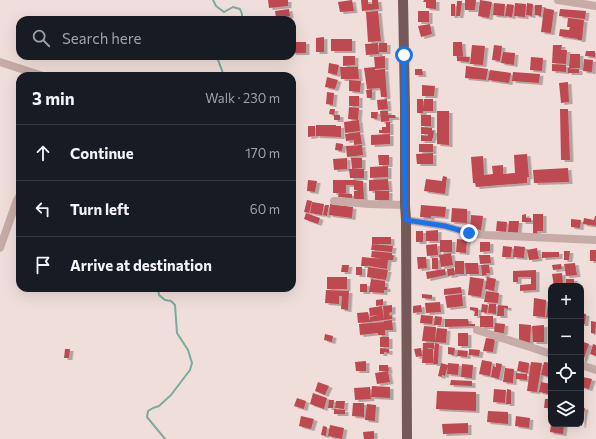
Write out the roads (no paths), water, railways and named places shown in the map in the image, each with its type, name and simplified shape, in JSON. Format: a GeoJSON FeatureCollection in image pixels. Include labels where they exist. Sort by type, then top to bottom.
{"type":"FeatureCollection","features":[{"type":"Feature","properties":{"kind":"main road"},"geometry":{"type":"LineString","coordinates":[[403,0],[407,439]]}},
{"type":"Feature","properties":{"kind":"street"},"geometry":{"type":"LineString","coordinates":[[558,0],[596,6]]}},
{"type":"Feature","properties":{"kind":"street"},"geometry":{"type":"LineString","coordinates":[[0,62],[30,72]]}},
{"type":"Feature","properties":{"kind":"street"},"geometry":{"type":"LineString","coordinates":[[334,201],[405,205]]}},
{"type":"Feature","properties":{"kind":"street"},"geometry":{"type":"LineString","coordinates":[[0,248],[16,203]]}},
{"type":"Feature","properties":{"kind":"street"},"geometry":{"type":"LineString","coordinates":[[406,220],[445,226],[469,233],[596,240]]}},
{"type":"Feature","properties":{"kind":"street"},"geometry":{"type":"LineString","coordinates":[[477,330],[548,353]]}},
{"type":"Feature","properties":{"kind":"street"},"geometry":{"type":"LineString","coordinates":[[584,366],[596,370]]}},
{"type":"Feature","properties":{"kind":"waterway"},"geometry":{"type":"LineString","coordinates":[[213,0],[216,6],[224,12],[233,7],[240,9],[242,16]]}},
{"type":"Feature","properties":{"kind":"waterway"},"geometry":{"type":"LineString","coordinates":[[218,60],[223,72]]}},
{"type":"Feature","properties":{"kind":"waterway"},"geometry":{"type":"LineString","coordinates":[[159,292],[159,295],[165,300],[171,301],[175,305],[177,333],[188,350],[192,363],[190,370],[171,395],[159,406],[148,411],[147,417],[165,439]]}}]}
